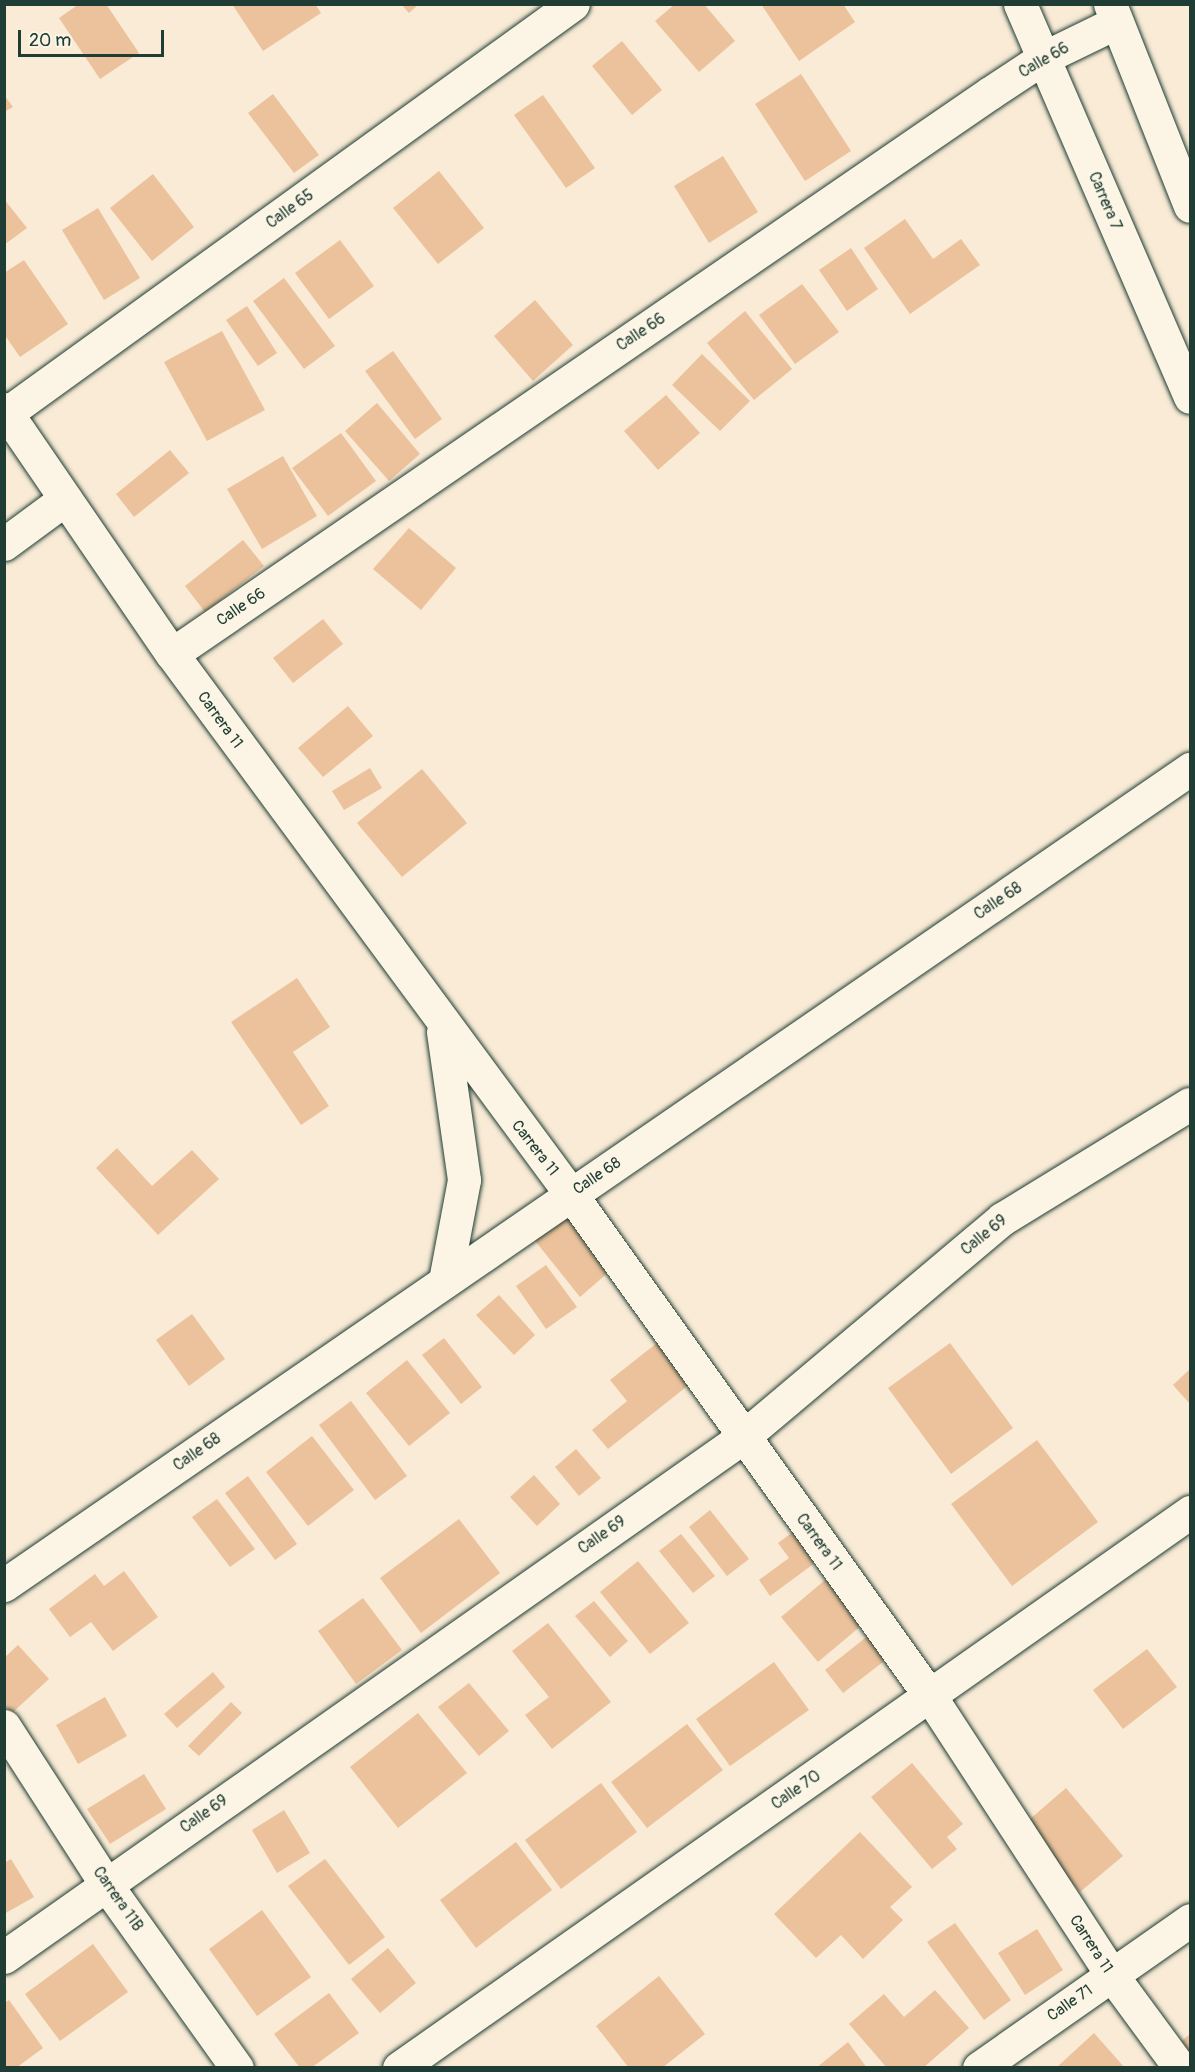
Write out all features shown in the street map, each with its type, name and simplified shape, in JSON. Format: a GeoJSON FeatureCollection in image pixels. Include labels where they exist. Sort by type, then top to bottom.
{"type":"FeatureCollection","features":[{"type":"Feature","properties":{"kind":"street","name":"Calle 65"},"geometry":{"type":"LineString","coordinates":[[6,411],[573,4]]}},
{"type":"Feature","properties":{"kind":"street","name":"Carrera 7"},"geometry":{"type":"LineString","coordinates":[[1020,4],[1191,397]]}},
{"type":"Feature","properties":{"kind":"street","name":"Calle 66"},"geometry":{"type":"LineString","coordinates":[[172,654],[1043,58],[1114,13]]}},
{"type":"Feature","properties":{"kind":"street"},"geometry":{"type":"LineString","coordinates":[[1114,13],[1191,206]]}},
{"type":"Feature","properties":{"kind":"street","name":"Carrera 11"},"geometry":{"type":"LineString","coordinates":[[6,411],[172,654],[442,1027],[570,1194],[930,1696],[1111,1974],[1180,2067]]}},
{"type":"Feature","properties":{"kind":"street"},"geometry":{"type":"LineString","coordinates":[[4,544],[65,499]]}},
{"type":"Feature","properties":{"kind":"street","name":"Calle 68"},"geometry":{"type":"LineString","coordinates":[[4,1585],[1191,769]]}},
{"type":"Feature","properties":{"kind":"street","name":"Carrera 11"},"geometry":{"type":"LineString","coordinates":[[442,1027],[464,1180],[445,1281]]}},
{"type":"Feature","properties":{"kind":"street","name":"Calle 69"},"geometry":{"type":"LineString","coordinates":[[4,1957],[105,1883],[743,1437],[1002,1219],[1191,1104]]}},
{"type":"Feature","properties":{"kind":"street","name":"Calle 70"},"geometry":{"type":"LineString","coordinates":[[399,2067],[1191,1512]]}},
{"type":"Feature","properties":{"kind":"street","name":"Carrera 11B"},"geometry":{"type":"LineString","coordinates":[[4,1726],[105,1883],[237,2067]]}},
{"type":"Feature","properties":{"kind":"street","name":"Calle 71"},"geometry":{"type":"LineString","coordinates":[[979,2067],[1191,1920]]}},
{"type":"Feature","properties":{"kind":"building"},"geometry":{"type":"Polygon","coordinates":[[[79,4],[106,4],[139,53],[100,79],[59,18],[79,4]]]}},
{"type":"Feature","properties":{"kind":"building"},"geometry":{"type":"Polygon","coordinates":[[[232,4],[315,4],[321,13],[263,51],[232,4]]]}},
{"type":"Feature","properties":{"kind":"building"},"geometry":{"type":"Polygon","coordinates":[[[401,4],[419,4],[409,13],[401,4]]]}},
{"type":"Feature","properties":{"kind":"building"},"geometry":{"type":"Polygon","coordinates":[[[675,4],[704,4],[735,41],[699,72],[655,21],[675,4]]]}},
{"type":"Feature","properties":{"kind":"building"},"geometry":{"type":"Polygon","coordinates":[[[761,4],[843,4],[855,22],[799,61],[761,4]]]}},
{"type":"Feature","properties":{"kind":"building"},"geometry":{"type":"Polygon","coordinates":[[[622,41],[662,90],[632,115],[592,66],[622,41]]]}},
{"type":"Feature","properties":{"kind":"building"},"geometry":{"type":"Polygon","coordinates":[[[801,74],[851,151],[805,181],[755,104],[801,74]]]}},
{"type":"Feature","properties":{"kind":"building"},"geometry":{"type":"Polygon","coordinates":[[[273,94],[319,155],[294,173],[248,113],[273,94]]]}},
{"type":"Feature","properties":{"kind":"building"},"geometry":{"type":"Polygon","coordinates":[[[4,95],[13,107],[4,112],[4,95]]]}},
{"type":"Feature","properties":{"kind":"building"},"geometry":{"type":"Polygon","coordinates":[[[543,95],[595,168],[566,188],[514,115],[543,95]]]}},
{"type":"Feature","properties":{"kind":"building"},"geometry":{"type":"Polygon","coordinates":[[[723,156],[758,212],[709,243],[674,186],[723,156]]]}},
{"type":"Feature","properties":{"kind":"building"},"geometry":{"type":"Polygon","coordinates":[[[439,171],[484,228],[438,264],[393,208],[439,171]]]}},
{"type":"Feature","properties":{"kind":"building"},"geometry":{"type":"Polygon","coordinates":[[[153,174],[194,227],[152,261],[110,208],[153,174]]]}},
{"type":"Feature","properties":{"kind":"building"},"geometry":{"type":"Polygon","coordinates":[[[4,199],[27,228],[4,245],[4,199]]]}},
{"type":"Feature","properties":{"kind":"building"},"geometry":{"type":"Polygon","coordinates":[[[98,208],[140,278],[104,300],[62,230],[98,208]]]}},
{"type":"Feature","properties":{"kind":"building"},"geometry":{"type":"Polygon","coordinates":[[[905,219],[933,259],[961,239],[980,265],[910,314],[864,248],[905,219]]]}},
{"type":"Feature","properties":{"kind":"building"},"geometry":{"type":"Polygon","coordinates":[[[340,240],[374,286],[329,319],[295,273],[340,240]]]}},
{"type":"Feature","properties":{"kind":"building"},"geometry":{"type":"Polygon","coordinates":[[[851,248],[878,289],[847,311],[819,270],[851,248]]]}},
{"type":"Feature","properties":{"kind":"building"},"geometry":{"type":"Polygon","coordinates":[[[24,260],[68,324],[20,357],[4,334],[4,273],[24,260]]]}},
{"type":"Feature","properties":{"kind":"building"},"geometry":{"type":"Polygon","coordinates":[[[284,278],[335,346],[304,369],[253,301],[284,278]]]}},
{"type":"Feature","properties":{"kind":"building"},"geometry":{"type":"Polygon","coordinates":[[[802,284],[839,332],[795,364],[759,315],[802,284]]]}},
{"type":"Feature","properties":{"kind":"building"},"geometry":{"type":"Polygon","coordinates":[[[535,300],[573,345],[533,381],[494,336],[535,300]]]}},
{"type":"Feature","properties":{"kind":"building"},"geometry":{"type":"Polygon","coordinates":[[[247,306],[277,353],[258,366],[226,320],[247,306]]]}},
{"type":"Feature","properties":{"kind":"building"},"geometry":{"type":"Polygon","coordinates":[[[745,311],[792,369],[754,400],[707,343],[745,311]]]}},
{"type":"Feature","properties":{"kind":"building"},"geometry":{"type":"Polygon","coordinates":[[[222,331],[265,410],[207,441],[164,362],[222,331]]]}},
{"type":"Feature","properties":{"kind":"building"},"geometry":{"type":"Polygon","coordinates":[[[393,351],[442,419],[415,439],[365,371],[393,351]]]}},
{"type":"Feature","properties":{"kind":"building"},"geometry":{"type":"Polygon","coordinates":[[[702,354],[750,401],[720,431],[672,385],[702,354]]]}},
{"type":"Feature","properties":{"kind":"building"},"geometry":{"type":"Polygon","coordinates":[[[666,395],[700,433],[658,470],[624,431],[666,395]]]}},
{"type":"Feature","properties":{"kind":"building"},"geometry":{"type":"Polygon","coordinates":[[[377,403],[420,454],[389,481],[345,431],[377,403]]]}},
{"type":"Feature","properties":{"kind":"building"},"geometry":{"type":"Polygon","coordinates":[[[341,433],[376,481],[328,516],[292,468],[341,433]]]}},
{"type":"Feature","properties":{"kind":"building"},"geometry":{"type":"Polygon","coordinates":[[[170,450],[189,473],[134,517],[116,494],[170,450]]]}},
{"type":"Feature","properties":{"kind":"building"},"geometry":{"type":"Polygon","coordinates":[[[283,456],[317,516],[262,549],[227,489],[283,456]]]}},
{"type":"Feature","properties":{"kind":"building"},"geometry":{"type":"Polygon","coordinates":[[[409,528],[456,568],[421,610],[373,569],[409,528]]]}},
{"type":"Feature","properties":{"kind":"building"},"geometry":{"type":"Polygon","coordinates":[[[243,540],[264,566],[205,612],[185,586],[243,540]]]}},
{"type":"Feature","properties":{"kind":"building"},"geometry":{"type":"Polygon","coordinates":[[[323,619],[343,644],[293,683],[273,658],[323,619]]]}},
{"type":"Feature","properties":{"kind":"building"},"geometry":{"type":"Polygon","coordinates":[[[348,706],[373,736],[323,777],[298,748],[348,706]]]}},
{"type":"Feature","properties":{"kind":"building"},"geometry":{"type":"Polygon","coordinates":[[[370,768],[382,788],[344,810],[332,791],[370,768]]]}},
{"type":"Feature","properties":{"kind":"building"},"geometry":{"type":"Polygon","coordinates":[[[422,769],[467,823],[402,877],[357,823],[422,769]]]}},
{"type":"Feature","properties":{"kind":"building"},"geometry":{"type":"Polygon","coordinates":[[[297,978],[330,1027],[293,1052],[329,1106],[301,1125],[231,1022],[297,978]]]}},
{"type":"Feature","properties":{"kind":"building"},"geometry":{"type":"Polygon","coordinates":[[[117,1148],[152,1186],[192,1150],[219,1179],[158,1235],[96,1168],[117,1148]]]}},
{"type":"Feature","properties":{"kind":"building"},"geometry":{"type":"Polygon","coordinates":[[[571,1203],[618,1264],[580,1297],[532,1237],[571,1203]]]}},
{"type":"Feature","properties":{"kind":"building"},"geometry":{"type":"Polygon","coordinates":[[[546,1265],[577,1307],[546,1329],[516,1286],[546,1265]]]}},
{"type":"Feature","properties":{"kind":"building"},"geometry":{"type":"Polygon","coordinates":[[[499,1295],[535,1335],[514,1355],[476,1315],[499,1295]]]}},
{"type":"Feature","properties":{"kind":"building"},"geometry":{"type":"Polygon","coordinates":[[[192,1314],[225,1359],[189,1386],[156,1340],[192,1314]]]}},
{"type":"Feature","properties":{"kind":"building"},"geometry":{"type":"Polygon","coordinates":[[[444,1338],[482,1387],[461,1404],[422,1355],[444,1338]]]}},
{"type":"Feature","properties":{"kind":"building"},"geometry":{"type":"Polygon","coordinates":[[[662,1339],[695,1380],[608,1449],[592,1430],[627,1401],[610,1380],[662,1339]]]}},
{"type":"Feature","properties":{"kind":"building"},"geometry":{"type":"Polygon","coordinates":[[[950,1343],[1013,1428],[951,1474],[888,1388],[950,1343]]]}},
{"type":"Feature","properties":{"kind":"building"},"geometry":{"type":"Polygon","coordinates":[[[407,1360],[450,1413],[409,1446],[366,1393],[407,1360]]]}},
{"type":"Feature","properties":{"kind":"building"},"geometry":{"type":"Polygon","coordinates":[[[1190,1369],[1190,1404],[1173,1385],[1190,1369]]]}},
{"type":"Feature","properties":{"kind":"building"},"geometry":{"type":"Polygon","coordinates":[[[351,1401],[407,1476],[375,1500],[319,1425],[351,1401]]]}},
{"type":"Feature","properties":{"kind":"building"},"geometry":{"type":"Polygon","coordinates":[[[312,1436],[354,1490],[308,1526],[266,1472],[312,1436]]]}},
{"type":"Feature","properties":{"kind":"building"},"geometry":{"type":"Polygon","coordinates":[[[1037,1440],[1098,1522],[1012,1586],[951,1504],[1037,1440]]]}},
{"type":"Feature","properties":{"kind":"building"},"geometry":{"type":"Polygon","coordinates":[[[576,1449],[601,1478],[579,1496],[555,1467],[576,1449]]]}},
{"type":"Feature","properties":{"kind":"building"},"geometry":{"type":"Polygon","coordinates":[[[534,1475],[560,1504],[537,1526],[510,1497],[534,1475]]]}},
{"type":"Feature","properties":{"kind":"building"},"geometry":{"type":"Polygon","coordinates":[[[248,1476],[297,1544],[275,1560],[225,1493],[248,1476]]]}},
{"type":"Feature","properties":{"kind":"building"},"geometry":{"type":"Polygon","coordinates":[[[217,1499],[255,1549],[230,1567],[192,1517],[217,1499]]]}},
{"type":"Feature","properties":{"kind":"building"},"geometry":{"type":"Polygon","coordinates":[[[710,1510],[749,1559],[727,1576],[689,1527],[710,1510]]]}},
{"type":"Feature","properties":{"kind":"building"},"geometry":{"type":"Polygon","coordinates":[[[459,1519],[500,1573],[421,1633],[380,1578],[459,1519]]]}},
{"type":"Feature","properties":{"kind":"building"},"geometry":{"type":"Polygon","coordinates":[[[801,1526],[823,1557],[770,1596],[759,1580],[789,1558],[778,1543],[801,1526]]]}},
{"type":"Feature","properties":{"kind":"building"},"geometry":{"type":"Polygon","coordinates":[[[681,1534],[715,1576],[693,1593],[659,1551],[681,1534]]]}},
{"type":"Feature","properties":{"kind":"building"},"geometry":{"type":"Polygon","coordinates":[[[638,1561],[689,1623],[650,1654],[600,1592],[638,1561]]]}},
{"type":"Feature","properties":{"kind":"building"},"geometry":{"type":"Polygon","coordinates":[[[124,1571],[158,1617],[113,1651],[91,1622],[70,1637],[49,1609],[95,1574],[104,1586],[124,1571]]]}},
{"type":"Feature","properties":{"kind":"building"},"geometry":{"type":"Polygon","coordinates":[[[831,1575],[868,1620],[818,1662],[781,1617],[831,1575]]]}},
{"type":"Feature","properties":{"kind":"building"},"geometry":{"type":"Polygon","coordinates":[[[363,1598],[402,1650],[356,1684],[318,1631],[363,1598]]]}},
{"type":"Feature","properties":{"kind":"building"},"geometry":{"type":"Polygon","coordinates":[[[594,1601],[628,1641],[610,1657],[575,1616],[594,1601]]]}},
{"type":"Feature","properties":{"kind":"building"},"geometry":{"type":"Polygon","coordinates":[[[548,1623],[611,1702],[552,1749],[525,1715],[549,1697],[512,1651],[548,1623]]]}},
{"type":"Feature","properties":{"kind":"building"},"geometry":{"type":"Polygon","coordinates":[[[870,1634],[888,1658],[843,1693],[825,1670],[870,1634]]]}},
{"type":"Feature","properties":{"kind":"building"},"geometry":{"type":"Polygon","coordinates":[[[18,1645],[49,1679],[12,1713],[4,1705],[4,1658],[18,1645]]]}},
{"type":"Feature","properties":{"kind":"building"},"geometry":{"type":"Polygon","coordinates":[[[1147,1649],[1177,1687],[1123,1729],[1093,1690],[1147,1649]]]}},
{"type":"Feature","properties":{"kind":"building"},"geometry":{"type":"Polygon","coordinates":[[[774,1662],[809,1710],[730,1766],[696,1719],[774,1662]]]}},
{"type":"Feature","properties":{"kind":"building"},"geometry":{"type":"Polygon","coordinates":[[[213,1672],[225,1687],[177,1728],[164,1714],[213,1672]]]}},
{"type":"Feature","properties":{"kind":"building"},"geometry":{"type":"Polygon","coordinates":[[[469,1683],[509,1731],[479,1756],[438,1707],[469,1683]]]}},
{"type":"Feature","properties":{"kind":"building"},"geometry":{"type":"Polygon","coordinates":[[[105,1697],[127,1736],[78,1764],[56,1725],[105,1697]]]}},
{"type":"Feature","properties":{"kind":"building"},"geometry":{"type":"Polygon","coordinates":[[[231,1702],[242,1713],[199,1756],[188,1746],[231,1702]]]}},
{"type":"Feature","properties":{"kind":"building"},"geometry":{"type":"Polygon","coordinates":[[[418,1713],[467,1773],[398,1828],[350,1767],[418,1713]]]}},
{"type":"Feature","properties":{"kind":"building"},"geometry":{"type":"Polygon","coordinates":[[[687,1724],[723,1770],[647,1828],[611,1782],[687,1724]]]}},
{"type":"Feature","properties":{"kind":"building"},"geometry":{"type":"Polygon","coordinates":[[[912,1763],[963,1824],[947,1837],[957,1849],[932,1869],[871,1797],[912,1763]]]}},
{"type":"Feature","properties":{"kind":"building"},"geometry":{"type":"Polygon","coordinates":[[[144,1774],[166,1809],[110,1844],[87,1809],[144,1774]]]}},
{"type":"Feature","properties":{"kind":"building"},"geometry":{"type":"Polygon","coordinates":[[[601,1783],[637,1832],[561,1889],[525,1840],[601,1783]]]}},
{"type":"Feature","properties":{"kind":"building"},"geometry":{"type":"Polygon","coordinates":[[[1066,1788],[1123,1856],[1080,1892],[1023,1825],[1066,1788]]]}},
{"type":"Feature","properties":{"kind":"building"},"geometry":{"type":"Polygon","coordinates":[[[284,1810],[310,1853],[277,1873],[252,1830],[284,1810]]]}},
{"type":"Feature","properties":{"kind":"building"},"geometry":{"type":"Polygon","coordinates":[[[860,1832],[912,1887],[890,1907],[903,1920],[863,1959],[841,1935],[816,1958],[774,1914],[860,1832]]]}},
{"type":"Feature","properties":{"kind":"building"},"geometry":{"type":"Polygon","coordinates":[[[516,1842],[552,1890],[476,1948],[440,1900],[516,1842]]]}},
{"type":"Feature","properties":{"kind":"building"},"geometry":{"type":"Polygon","coordinates":[[[11,1859],[34,1897],[4,1914],[4,1863],[11,1859]]]}},
{"type":"Feature","properties":{"kind":"building"},"geometry":{"type":"Polygon","coordinates":[[[325,1859],[385,1937],[349,1965],[288,1886],[325,1859]]]}},
{"type":"Feature","properties":{"kind":"building"},"geometry":{"type":"Polygon","coordinates":[[[262,1910],[311,1977],[257,2016],[209,1949],[262,1910]]]}},
{"type":"Feature","properties":{"kind":"building"},"geometry":{"type":"Polygon","coordinates":[[[955,1923],[1011,2000],[984,2020],[927,1942],[955,1923]]]}},
{"type":"Feature","properties":{"kind":"building"},"geometry":{"type":"Polygon","coordinates":[[[1037,1929],[1063,1970],[1025,1995],[998,1953],[1037,1929]]]}},
{"type":"Feature","properties":{"kind":"building"},"geometry":{"type":"Polygon","coordinates":[[[93,1944],[128,1992],[60,2041],[25,1994],[93,1944]]]}},
{"type":"Feature","properties":{"kind":"building"},"geometry":{"type":"Polygon","coordinates":[[[388,1948],[416,1983],[380,2013],[351,1979],[388,1948]]]}},
{"type":"Feature","properties":{"kind":"building"},"geometry":{"type":"Polygon","coordinates":[[[659,1976],[705,2034],[662,2068],[629,2068],[596,2026],[659,1976]]]}},
{"type":"Feature","properties":{"kind":"building"},"geometry":{"type":"Polygon","coordinates":[[[935,1990],[969,2028],[923,2068],[887,2068],[849,2024],[884,1994],[904,2017],[935,1990]]]}},
{"type":"Feature","properties":{"kind":"building"},"geometry":{"type":"Polygon","coordinates":[[[329,1993],[359,2033],[311,2068],[300,2068],[274,2034],[329,1993]]]}},
{"type":"Feature","properties":{"kind":"building"},"geometry":{"type":"Polygon","coordinates":[[[9,2000],[43,2048],[16,2068],[4,2066],[4,2003],[9,2000]]]}},
{"type":"Feature","properties":{"kind":"building"},"geometry":{"type":"Polygon","coordinates":[[[1094,2033],[1125,2068],[1056,2068],[1094,2033]]]}},
{"type":"Feature","properties":{"kind":"building"},"geometry":{"type":"Polygon","coordinates":[[[1190,2034],[1190,2062],[1177,2045],[1190,2034]]]}},
{"type":"Feature","properties":{"kind":"building"},"geometry":{"type":"Polygon","coordinates":[[[848,2042],[867,2068],[816,2068],[848,2042]]]}}]}
